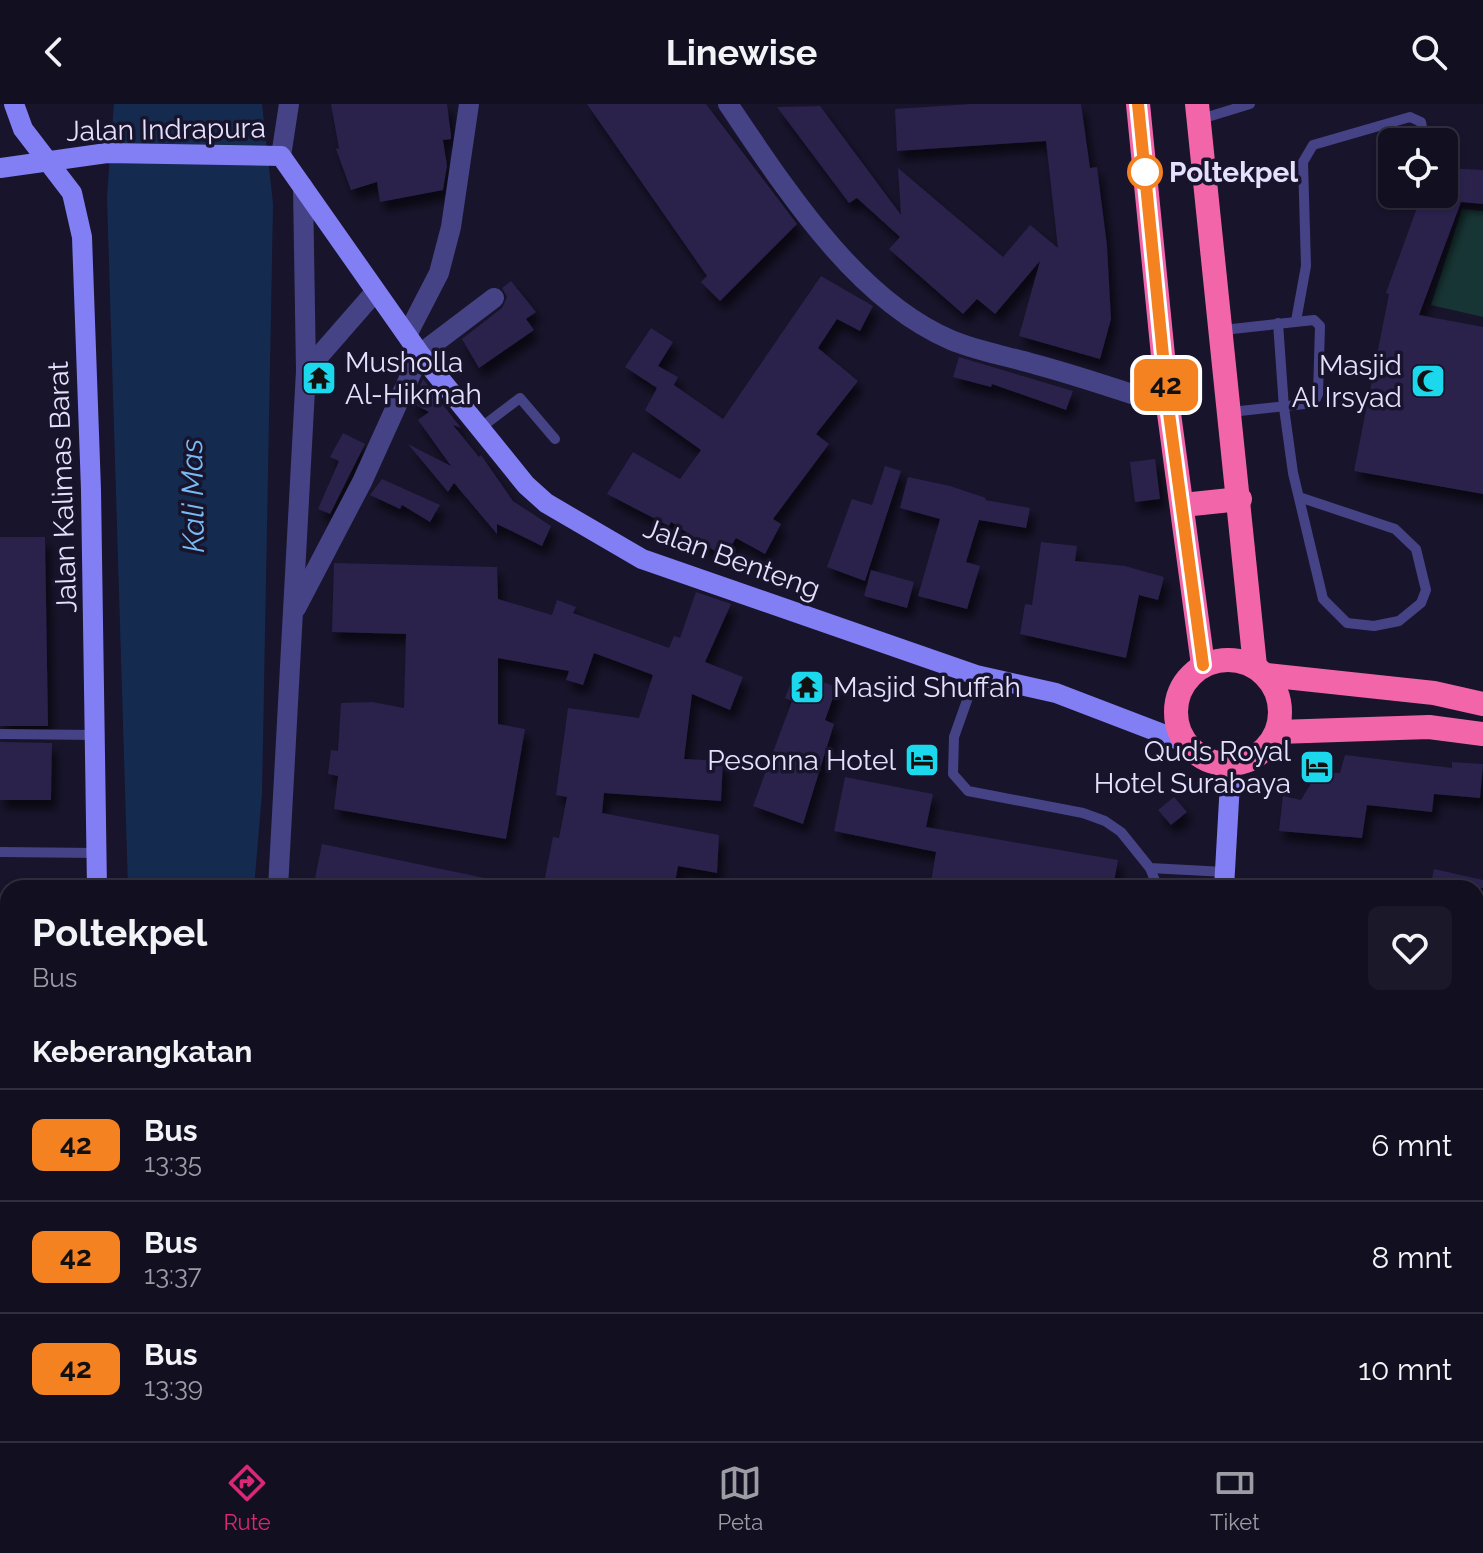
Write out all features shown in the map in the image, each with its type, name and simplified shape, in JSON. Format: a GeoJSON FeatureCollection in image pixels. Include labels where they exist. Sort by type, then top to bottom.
{"type":"FeatureCollection","features":[{"type":"Feature","properties":{"kind":"highway"},"geometry":{"type":"LineString","coordinates":[[1138,104],[1168,406],[1203,665]]}},
{"type":"Feature","properties":{"kind":"highway"},"geometry":{"type":"LineString","coordinates":[[1198,112],[1261,671],[1281,702],[1278,732],[1259,755],[1231,765],[1213,763],[1197,755],[1184,742],[1175,721],[1177,699],[1186,679],[1203,665],[1229,659],[1261,671],[1434,693],[1483,704]]}},
{"type":"Feature","properties":{"kind":"highway"},"geometry":{"type":"LineString","coordinates":[[1183,505],[1240,499]]}},
{"type":"Feature","properties":{"kind":"highway"},"geometry":{"type":"LineString","coordinates":[[1278,732],[1429,727],[1483,734]]}},
{"type":"Feature","properties":{"kind":"street","name":"Jalan Kalimas Barat"},"geometry":{"type":"LineString","coordinates":[[14,104],[23,129],[72,193],[82,237],[97,880]]}},
{"type":"Feature","properties":{"kind":"street","name":"Jalan Indrapura"},"geometry":{"type":"LineString","coordinates":[[0,168],[107,153],[274,156],[289,104]]}},
{"type":"Feature","properties":{"kind":"street"},"geometry":{"type":"LineString","coordinates":[[407,335],[439,273],[459,181],[469,104]]}},
{"type":"Feature","properties":{"kind":"street"},"geometry":{"type":"LineString","coordinates":[[728,104],[778,178],[815,224],[876,294],[910,318],[952,341],[1168,406]]}},
{"type":"Feature","properties":{"kind":"street","name":"Jalan Benteng"},"geometry":{"type":"LineString","coordinates":[[274,156],[303,187],[420,354],[479,429],[546,503],[642,559],[976,675],[1056,693],[1184,742]]}},
{"type":"Feature","properties":{"kind":"street"},"geometry":{"type":"LineString","coordinates":[[278,880],[306,371],[303,187]]}},
{"type":"Feature","properties":{"kind":"street"},"geometry":{"type":"LineString","coordinates":[[306,371],[375,292]]}},
{"type":"Feature","properties":{"kind":"street"},"geometry":{"type":"LineString","coordinates":[[292,615],[362,482],[420,354],[494,298]]}},
{"type":"Feature","properties":{"kind":"street"},"geometry":{"type":"LineString","coordinates":[[1225,880],[1231,765]]}},
{"type":"Feature","properties":{"kind":"lane"},"geometry":{"type":"LineString","coordinates":[[1198,112],[1250,104]]}},
{"type":"Feature","properties":{"kind":"lane"},"geometry":{"type":"LineString","coordinates":[[1296,321],[1306,266],[1303,162],[1307,153],[1313,145],[1410,117],[1421,122],[1422,128]]}},
{"type":"Feature","properties":{"kind":"lane"},"geometry":{"type":"LineString","coordinates":[[1223,330],[1314,320],[1320,326],[1317,400],[1310,406],[1231,412]]}},
{"type":"Feature","properties":{"kind":"lane"},"geometry":{"type":"LineString","coordinates":[[1278,323],[1284,408],[1299,497],[1323,599],[1347,623],[1374,626],[1399,621],[1421,603],[1426,590],[1416,549],[1395,529],[1299,497]]}},
{"type":"Feature","properties":{"kind":"lane"},"geometry":{"type":"LineString","coordinates":[[479,429],[520,398],[555,439]]}},
{"type":"Feature","properties":{"kind":"lane"},"geometry":{"type":"LineString","coordinates":[[976,675],[954,737],[953,774],[958,783],[968,791],[1083,813],[1105,821],[1121,832],[1150,868],[1155,880]]}},
{"type":"Feature","properties":{"kind":"lane"},"geometry":{"type":"LineString","coordinates":[[0,734],[96,735]]}},
{"type":"Feature","properties":{"kind":"lane"},"geometry":{"type":"LineString","coordinates":[[0,852],[97,853]]}},
{"type":"Feature","properties":{"kind":"lane"},"geometry":{"type":"LineString","coordinates":[[1150,868],[1225,880]]}},
{"type":"Feature","properties":{"kind":"green space"},"geometry":{"type":"Polygon","coordinates":[[[1462,209],[1483,211],[1483,317],[1431,305],[1462,209]]]}},
{"type":"Feature","properties":{"kind":"water","name":"Kali Mas"},"geometry":{"type":"Polygon","coordinates":[[[114,104],[262,104],[273,204],[262,793],[255,880],[128,880],[107,197],[114,104]]]}},
{"type":"Feature","properties":{"kind":"building"},"geometry":{"type":"Polygon","coordinates":[[[331,104],[447,104],[451,139],[443,140],[447,166],[443,190],[380,202],[377,182],[351,190],[336,149],[339,148],[331,104]]]}},
{"type":"Feature","properties":{"kind":"building"},"geometry":{"type":"Polygon","coordinates":[[[587,104],[706,104],[797,224],[720,301],[701,282],[707,276],[587,104]]]}},
{"type":"Feature","properties":{"kind":"building"},"geometry":{"type":"Polygon","coordinates":[[[971,104],[1081,104],[1090,168],[1097,167],[1107,246],[1111,319],[1100,359],[1019,336],[1040,261],[995,314],[977,299],[963,314],[889,249],[900,237],[857,198],[849,203],[777,107],[820,106],[901,215],[898,168],[1003,257],[1030,225],[1058,248],[1046,141],[897,151],[895,109],[971,104]]]}},
{"type":"Feature","properties":{"kind":"building"},"geometry":{"type":"Polygon","coordinates":[[[1458,169],[1483,170],[1483,204],[1461,202],[1419,315],[1483,327],[1483,494],[1354,471],[1389,294],[1386,293],[1417,208],[1458,208],[1458,169]]]}},
{"type":"Feature","properties":{"kind":"building"},"geometry":{"type":"Polygon","coordinates":[[[821,276],[873,306],[860,331],[837,319],[818,348],[858,381],[816,434],[829,444],[773,519],[781,524],[765,554],[736,538],[724,557],[671,522],[669,526],[607,494],[633,452],[680,479],[701,450],[645,410],[657,388],[625,367],[651,328],[673,342],[658,366],[678,377],[674,385],[723,419],[821,276]]]}},
{"type":"Feature","properties":{"kind":"building"},"geometry":{"type":"Polygon","coordinates":[[[511,281],[536,312],[526,319],[534,330],[479,368],[462,339],[502,308],[507,297],[502,288],[511,281]]]}},
{"type":"Feature","properties":{"kind":"building"},"geometry":{"type":"Polygon","coordinates":[[[959,357],[1073,391],[1066,410],[992,384],[991,387],[953,377],[959,357]]]}},
{"type":"Feature","properties":{"kind":"building"},"geometry":{"type":"Polygon","coordinates":[[[423,379],[461,428],[453,425],[479,457],[481,455],[513,501],[551,526],[542,546],[497,524],[497,534],[454,483],[448,492],[408,444],[451,466],[418,420],[429,412],[412,403],[423,379]]]}},
{"type":"Feature","properties":{"kind":"building"},"geometry":{"type":"Polygon","coordinates":[[[343,433],[365,444],[330,514],[318,509],[339,461],[330,457],[343,433]]]}},
{"type":"Feature","properties":{"kind":"building"},"geometry":{"type":"Polygon","coordinates":[[[1155,459],[1160,499],[1135,502],[1130,462],[1155,459]]]}},
{"type":"Feature","properties":{"kind":"building"},"geometry":{"type":"Polygon","coordinates":[[[885,466],[901,471],[865,581],[827,567],[852,499],[872,505],[885,466]]]}},
{"type":"Feature","properties":{"kind":"building"},"geometry":{"type":"Polygon","coordinates":[[[908,477],[950,486],[985,500],[1030,508],[1026,528],[979,520],[966,562],[980,566],[967,609],[918,596],[940,519],[900,508],[908,477]]]}},
{"type":"Feature","properties":{"kind":"building"},"geometry":{"type":"Polygon","coordinates":[[[382,479],[440,505],[430,522],[402,505],[400,509],[370,495],[382,479]]]}},
{"type":"Feature","properties":{"kind":"building"},"geometry":{"type":"Polygon","coordinates":[[[0,537],[45,537],[48,726],[0,726],[0,537]]]}},
{"type":"Feature","properties":{"kind":"building"},"geometry":{"type":"Polygon","coordinates":[[[1041,542],[1077,546],[1075,561],[1125,566],[1164,577],[1158,600],[1139,595],[1126,658],[1020,634],[1025,604],[1032,605],[1041,542]]]}},
{"type":"Feature","properties":{"kind":"building"},"geometry":{"type":"Polygon","coordinates":[[[334,563],[497,567],[498,599],[552,615],[557,600],[576,607],[573,613],[669,648],[674,636],[680,638],[696,592],[731,604],[705,662],[743,677],[730,710],[692,694],[684,759],[723,761],[721,801],[604,793],[602,813],[719,835],[717,873],[678,866],[675,880],[545,880],[553,837],[559,838],[567,797],[556,795],[568,708],[639,718],[653,675],[594,653],[583,685],[566,680],[569,671],[498,658],[498,724],[525,729],[506,839],[334,809],[338,776],[328,774],[331,750],[338,751],[341,703],[372,702],[404,708],[406,634],[332,632],[334,563]]]}},
{"type":"Feature","properties":{"kind":"building"},"geometry":{"type":"Polygon","coordinates":[[[871,570],[914,582],[907,608],[864,596],[871,570]]]}},
{"type":"Feature","properties":{"kind":"building"},"geometry":{"type":"Polygon","coordinates":[[[795,672],[837,687],[825,720],[834,724],[803,824],[753,806],[792,701],[785,698],[795,672]]]}},
{"type":"Feature","properties":{"kind":"building"},"geometry":{"type":"Polygon","coordinates":[[[0,742],[52,743],[51,800],[0,800],[0,742]]]}},
{"type":"Feature","properties":{"kind":"building"},"geometry":{"type":"Polygon","coordinates":[[[1345,755],[1452,768],[1452,762],[1483,764],[1480,798],[1434,794],[1432,812],[1367,805],[1362,838],[1279,831],[1283,796],[1301,800],[1317,773],[1340,773],[1345,755]]]}},
{"type":"Feature","properties":{"kind":"building"},"geometry":{"type":"Polygon","coordinates":[[[845,777],[933,794],[926,827],[1118,860],[1114,880],[931,880],[936,852],[834,831],[845,777]]]}},
{"type":"Feature","properties":{"kind":"building"},"geometry":{"type":"Polygon","coordinates":[[[1174,797],[1187,812],[1171,825],[1158,810],[1174,797]]]}},
{"type":"Feature","properties":{"kind":"building"},"geometry":{"type":"Polygon","coordinates":[[[322,844],[494,880],[315,880],[322,844]]]}},
{"type":"Feature","properties":{"kind":"building"},"geometry":{"type":"Polygon","coordinates":[[[1434,869],[1483,880],[1432,880],[1434,869]]]}},
{"type":"Feature","properties":{"kind":"bus line","name":"42"},"geometry":{"type":"LineString","coordinates":[[1138,104],[1168,406],[1203,665]]}},
{"type":"Feature","properties":{"kind":"place","name":"Poltekpel"},"geometry":{"type":"Point","coordinates":[1145,172]}},
{"type":"Feature","properties":{"kind":"place","name":"Musholla Al-Hikmah"},"geometry":{"type":"Point","coordinates":[319,378]}},
{"type":"Feature","properties":{"kind":"place","name":"Masjid Al Irsyad"},"geometry":{"type":"Point","coordinates":[1428,381]}},
{"type":"Feature","properties":{"kind":"place","name":"Masjid Shuffah"},"geometry":{"type":"Point","coordinates":[807,687]}},
{"type":"Feature","properties":{"kind":"place","name":"Pesonna Hotel"},"geometry":{"type":"Point","coordinates":[922,760]}},
{"type":"Feature","properties":{"kind":"place","name":"Quds Royal Hotel Surabaya"},"geometry":{"type":"Point","coordinates":[1317,767]}}]}
